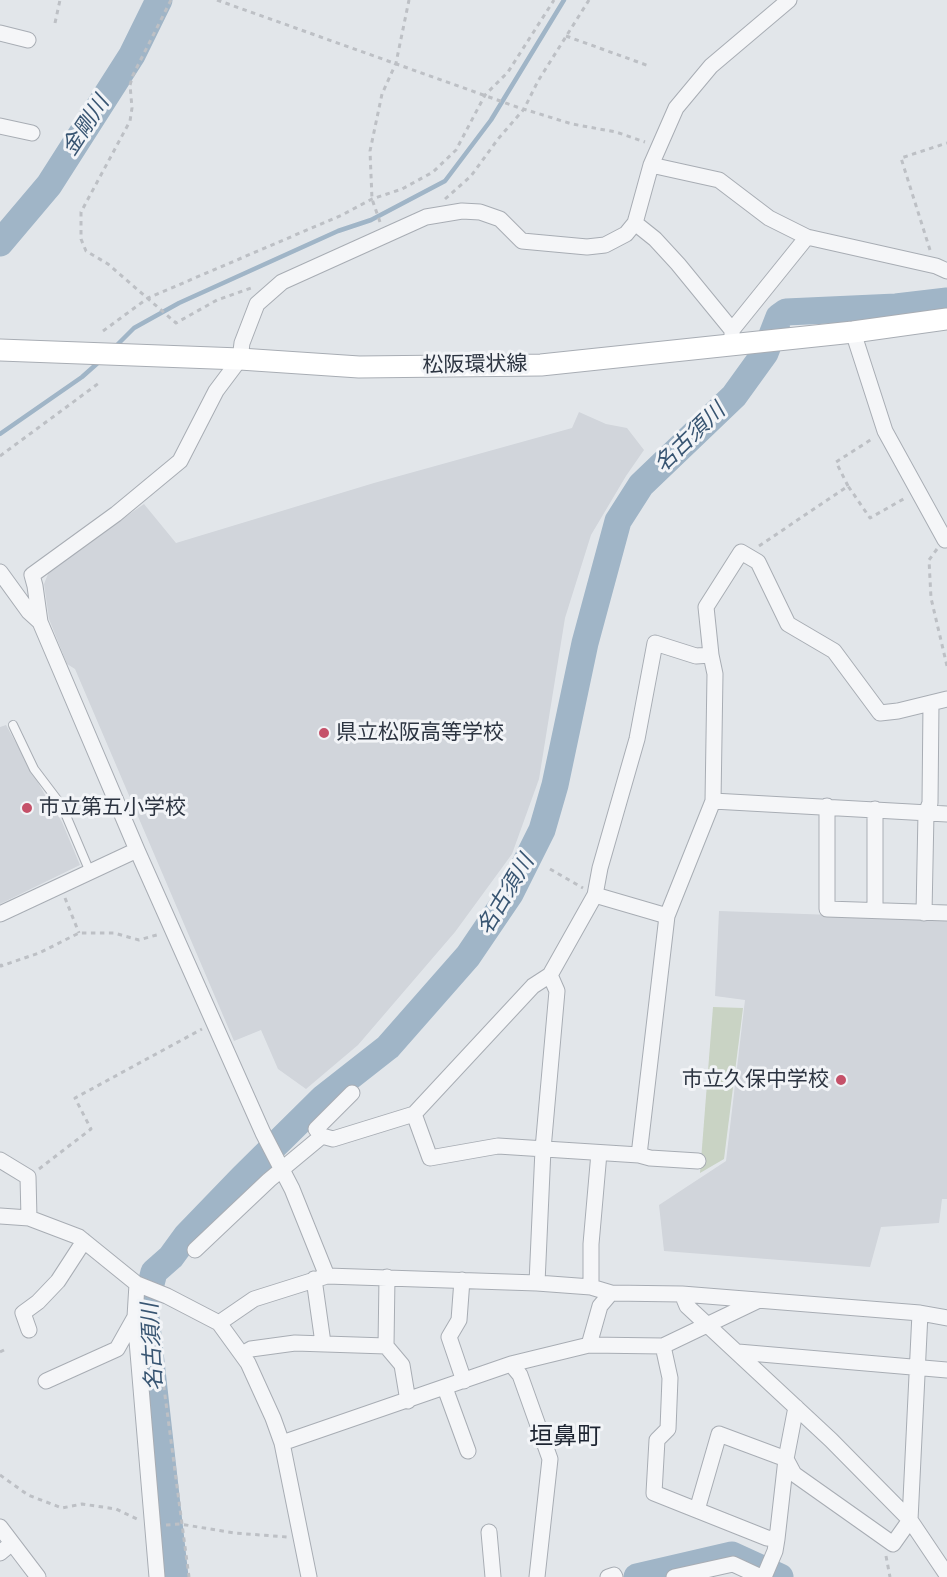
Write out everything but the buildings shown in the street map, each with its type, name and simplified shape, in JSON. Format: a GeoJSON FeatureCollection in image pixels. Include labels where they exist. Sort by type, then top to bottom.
{"type":"FeatureCollection","features":[{"type":"Feature","properties":{"kind":"main road","name":"松阪環状線"},"geometry":{"type":"LineString","coordinates":[[0,350],[240,359],[359,367],[541,364],[736,339],[800,338],[947,320]]}},
{"type":"Feature","properties":{"kind":"street"},"geometry":{"type":"LineString","coordinates":[[323,1343],[320,1277],[283,1171],[263,1133],[137,850],[40,622],[36,586],[32,575],[116,514],[180,461],[216,391],[240,359],[242,343],[257,304],[282,282],[426,218],[462,212],[480,212],[500,219],[522,241],[587,247],[605,245],[626,234],[635,223],[651,165],[676,108],[711,66],[789,0]]}},
{"type":"Feature","properties":{"kind":"street"},"geometry":{"type":"LineString","coordinates":[[0,33],[28,39]]}},
{"type":"Feature","properties":{"kind":"street"},"geometry":{"type":"LineString","coordinates":[[0,126],[32,133]]}},
{"type":"Feature","properties":{"kind":"street"},"geometry":{"type":"LineString","coordinates":[[651,165],[719,180],[769,218],[807,237],[941,269]]}},
{"type":"Feature","properties":{"kind":"street"},"geometry":{"type":"LineString","coordinates":[[635,223],[655,239],[678,264],[736,339],[807,237]]}},
{"type":"Feature","properties":{"kind":"street"},"geometry":{"type":"LineString","coordinates":[[853,332],[885,431],[945,540]]}},
{"type":"Feature","properties":{"kind":"street"},"geometry":{"type":"LineString","coordinates":[[639,1155],[667,916],[713,801],[715,674],[706,607],[741,552],[758,562],[788,624],[834,651],[880,713],[947,699]]}},
{"type":"Feature","properties":{"kind":"street"},"geometry":{"type":"LineString","coordinates":[[0,572],[29,612],[40,622]]}},
{"type":"Feature","properties":{"kind":"street"},"geometry":{"type":"LineString","coordinates":[[352,1093],[316,1129],[322,1136],[333,1139],[414,1114],[533,986],[550,975],[595,894],[600,868],[637,739],[655,643],[696,656],[711,655]]}},
{"type":"Feature","properties":{"kind":"street"},"geometry":{"type":"LineString","coordinates":[[924,912],[926,813],[930,803],[931,703]]}},
{"type":"Feature","properties":{"kind":"street"},"geometry":{"type":"LineString","coordinates":[[713,801],[947,814]]}},
{"type":"Feature","properties":{"kind":"street"},"geometry":{"type":"LineString","coordinates":[[827,806],[827,909],[947,913]]}},
{"type":"Feature","properties":{"kind":"street"},"geometry":{"type":"LineString","coordinates":[[875,910],[876,809]]}},
{"type":"Feature","properties":{"kind":"street"},"geometry":{"type":"LineString","coordinates":[[0,914],[137,850]]}},
{"type":"Feature","properties":{"kind":"street"},"geometry":{"type":"LineString","coordinates":[[595,894],[667,916]]}},
{"type":"Feature","properties":{"kind":"street"},"geometry":{"type":"LineString","coordinates":[[537,1283],[543,1149],[557,991],[550,975]]}},
{"type":"Feature","properties":{"kind":"street"},"geometry":{"type":"LineString","coordinates":[[414,1114],[430,1158],[498,1146],[698,1161]]}},
{"type":"Feature","properties":{"kind":"street"},"geometry":{"type":"LineString","coordinates":[[195,1250],[269,1180],[283,1171],[322,1136]]}},
{"type":"Feature","properties":{"kind":"street"},"geometry":{"type":"LineString","coordinates":[[591,1287],[591,1244],[599,1153]]}},
{"type":"Feature","properties":{"kind":"street"},"geometry":{"type":"LineString","coordinates":[[0,1160],[28,1177],[29,1218]]}},
{"type":"Feature","properties":{"kind":"street"},"geometry":{"type":"LineString","coordinates":[[0,1216],[29,1218],[79,1237],[137,1284],[167,1296],[219,1323],[248,1363],[282,1443],[309,1577]]}},
{"type":"Feature","properties":{"kind":"street"},"geometry":{"type":"LineString","coordinates":[[29,1330],[23,1313],[38,1302],[58,1281],[84,1241]]}},
{"type":"Feature","properties":{"kind":"street"},"geometry":{"type":"LineString","coordinates":[[219,1323],[254,1299],[320,1277],[387,1277],[537,1283],[591,1287],[611,1293],[682,1294],[920,1313],[947,1318]]}},
{"type":"Feature","properties":{"kind":"street"},"geometry":{"type":"LineString","coordinates":[[387,1277],[386,1346],[402,1365],[408,1401]]}},
{"type":"Feature","properties":{"kind":"street"},"geometry":{"type":"LineString","coordinates":[[462,1280],[459,1320],[449,1337],[464,1381]]}},
{"type":"Feature","properties":{"kind":"street"},"geometry":{"type":"LineString","coordinates":[[137,1284],[135,1317],[157,1577]]}},
{"type":"Feature","properties":{"kind":"street"},"geometry":{"type":"LineString","coordinates":[[589,1345],[600,1306],[611,1293]]}},
{"type":"Feature","properties":{"kind":"street"},"geometry":{"type":"LineString","coordinates":[[682,1294],[687,1306],[796,1407],[910,1520],[947,1575]]}},
{"type":"Feature","properties":{"kind":"street"},"geometry":{"type":"LineString","coordinates":[[282,1443],[511,1364],[589,1345],[663,1346],[759,1300]]}},
{"type":"Feature","properties":{"kind":"street"},"geometry":{"type":"LineString","coordinates":[[697,1510],[719,1434],[786,1459],[794,1474],[893,1545],[910,1520],[920,1313]]}},
{"type":"Feature","properties":{"kind":"street"},"geometry":{"type":"LineString","coordinates":[[46,1381],[117,1348],[135,1317]]}},
{"type":"Feature","properties":{"kind":"street"},"geometry":{"type":"LineString","coordinates":[[242,1354],[251,1349],[295,1343],[386,1346]]}},
{"type":"Feature","properties":{"kind":"street"},"geometry":{"type":"LineString","coordinates":[[663,1346],[670,1378],[668,1429],[657,1440],[654,1493],[767,1539],[777,1539]]}},
{"type":"Feature","properties":{"kind":"street"},"geometry":{"type":"LineString","coordinates":[[738,1352],[947,1370]]}},
{"type":"Feature","properties":{"kind":"street"},"geometry":{"type":"LineString","coordinates":[[511,1364],[520,1375],[550,1459],[537,1577]]}},
{"type":"Feature","properties":{"kind":"street"},"geometry":{"type":"LineString","coordinates":[[445,1388],[468,1451]]}},
{"type":"Feature","properties":{"kind":"street"},"geometry":{"type":"LineString","coordinates":[[674,1577],[716,1572],[733,1564],[762,1577],[776,1551],[786,1459],[796,1407]]}},
{"type":"Feature","properties":{"kind":"street"},"geometry":{"type":"LineString","coordinates":[[0,1527],[6,1548],[38,1577]]}},
{"type":"Feature","properties":{"kind":"street"},"geometry":{"type":"LineString","coordinates":[[489,1532],[493,1577]]}},
{"type":"Feature","properties":{"kind":"street"},"geometry":{"type":"LineString","coordinates":[[608,1577],[614,1575],[615,1577]]}},
{"type":"Feature","properties":{"kind":"lane"},"geometry":{"type":"LineString","coordinates":[[13,725],[34,769],[62,806],[90,872]]}},
{"type":"Feature","properties":{"kind":"path"},"geometry":{"type":"LineString","coordinates":[[55,23],[60,0]]}},
{"type":"Feature","properties":{"kind":"path"},"geometry":{"type":"LineString","coordinates":[[171,0],[130,85],[132,108],[130,121],[81,212],[81,240],[86,251],[108,264],[177,323],[217,300],[250,288],[282,282]]}},
{"type":"Feature","properties":{"kind":"path"},"geometry":{"type":"LineString","coordinates":[[217,0],[524,109],[572,124],[616,132],[658,147]]}},
{"type":"Feature","properties":{"kind":"path"},"geometry":{"type":"LineString","coordinates":[[386,236],[372,199],[370,151],[382,94],[396,63],[409,0]]}},
{"type":"Feature","properties":{"kind":"path"},"geometry":{"type":"LineString","coordinates":[[103,331],[148,298],[342,215],[372,199],[402,189],[433,172],[456,150],[485,95],[508,72],[554,0]]}},
{"type":"Feature","properties":{"kind":"path"},"geometry":{"type":"LineString","coordinates":[[426,218],[471,176],[524,109],[537,81],[589,0]]}},
{"type":"Feature","properties":{"kind":"path"},"geometry":{"type":"LineString","coordinates":[[565,36],[649,66]]}},
{"type":"Feature","properties":{"kind":"path"},"geometry":{"type":"LineString","coordinates":[[941,269],[901,158],[947,143]]}},
{"type":"Feature","properties":{"kind":"path"},"geometry":{"type":"LineString","coordinates":[[0,456],[99,383]]}},
{"type":"Feature","properties":{"kind":"path"},"geometry":{"type":"LineString","coordinates":[[885,431],[836,462],[848,486],[870,518],[918,491]]}},
{"type":"Feature","properties":{"kind":"path"},"geometry":{"type":"LineString","coordinates":[[758,562],[758,547],[848,486]]}},
{"type":"Feature","properties":{"kind":"path"},"geometry":{"type":"LineString","coordinates":[[945,540],[929,560],[931,598],[947,666]]}},
{"type":"Feature","properties":{"kind":"path"},"geometry":{"type":"LineString","coordinates":[[550,869],[595,894]]}},
{"type":"Feature","properties":{"kind":"path"},"geometry":{"type":"LineString","coordinates":[[60,886],[79,933]]}},
{"type":"Feature","properties":{"kind":"path"},"geometry":{"type":"LineString","coordinates":[[0,964],[1,966],[39,952],[79,933],[114,933],[139,940],[173,930]]}},
{"type":"Feature","properties":{"kind":"path"},"geometry":{"type":"LineString","coordinates":[[28,1177],[91,1130],[75,1098],[214,1022]]}},
{"type":"Feature","properties":{"kind":"path"},"geometry":{"type":"LineString","coordinates":[[159,1350],[180,1525],[189,1577]]}},
{"type":"Feature","properties":{"kind":"path"},"geometry":{"type":"LineString","coordinates":[[0,1474],[28,1495],[62,1508],[82,1504],[116,1509],[152,1525]]}},
{"type":"Feature","properties":{"kind":"path"},"geometry":{"type":"LineString","coordinates":[[180,1525],[277,1538],[302,1536]]}},
{"type":"Feature","properties":{"kind":"path"},"geometry":{"type":"LineString","coordinates":[[890,1577],[885,1558],[893,1545]]}},
{"type":"Feature","properties":{"kind":"shaded area","name":"県立松阪高等学校"},"geometry":{"type":"Polygon","coordinates":[[[579,412],[606,424],[627,428],[644,450],[591,535],[565,618],[539,779],[512,854],[455,932],[358,1045],[306,1089],[278,1069],[261,1030],[234,1041],[75,669],[67,664],[49,619],[44,584],[50,569],[144,504],[176,543],[374,483],[572,428],[579,412]]]}},
{"type":"Feature","properties":{"kind":"shaded area","name":"市立第五小学校"},"geometry":{"type":"Polygon","coordinates":[[[6,725],[62,822],[80,865],[0,904],[0,727],[6,725]]]}},
{"type":"Feature","properties":{"kind":"shaded area","name":"市立久保中学校"},"geometry":{"type":"Polygon","coordinates":[[[719,911],[947,919],[947,1199],[942,1199],[939,1223],[881,1227],[870,1267],[664,1251],[659,1205],[726,1161],[745,1000],[715,996],[719,911]]]}},
{"type":"Feature","properties":{"kind":"green space"},"geometry":{"type":"Polygon","coordinates":[[[713,1007],[743,1008],[724,1159],[700,1173],[713,1007]]]}},
{"type":"Feature","properties":{"kind":"waterway","name":"金剛川"},"geometry":{"type":"LineString","coordinates":[[0,243],[49,185],[132,55],[159,0]]}},
{"type":"Feature","properties":{"kind":"waterway"},"geometry":{"type":"LineString","coordinates":[[115,347],[134,328],[179,303],[338,231],[371,220],[445,181],[491,120],[564,0]]}},
{"type":"Feature","properties":{"kind":"waterway","name":"名古須川"},"geometry":{"type":"LineString","coordinates":[[175,1577],[145,1308],[154,1272],[171,1257],[187,1235],[242,1178],[323,1098],[388,1047],[468,956],[510,894],[542,830],[555,785],[585,643],[618,521],[641,485],[734,396],[765,353],[779,317],[786,312],[896,307],[947,301]]}},
{"type":"Feature","properties":{"kind":"waterway"},"geometry":{"type":"LineString","coordinates":[[0,434],[82,377],[100,361]]}},
{"type":"Feature","properties":{"kind":"waterway"},"geometry":{"type":"LineString","coordinates":[[637,1577],[732,1555],[780,1577]]}},
{"type":"Feature","properties":{"kind":"place","name":"県立松阪高等学校"},"geometry":{"type":"Point","coordinates":[324,733]}},
{"type":"Feature","properties":{"kind":"place","name":"市立第五小学校"},"geometry":{"type":"Point","coordinates":[27,808]}},
{"type":"Feature","properties":{"kind":"place","name":"市立久保中学校"},"geometry":{"type":"Point","coordinates":[841,1080]}},
{"type":"Feature","properties":{"kind":"district","name":"垣鼻町"},"geometry":{"type":"Point","coordinates":[565,1437]}}]}
